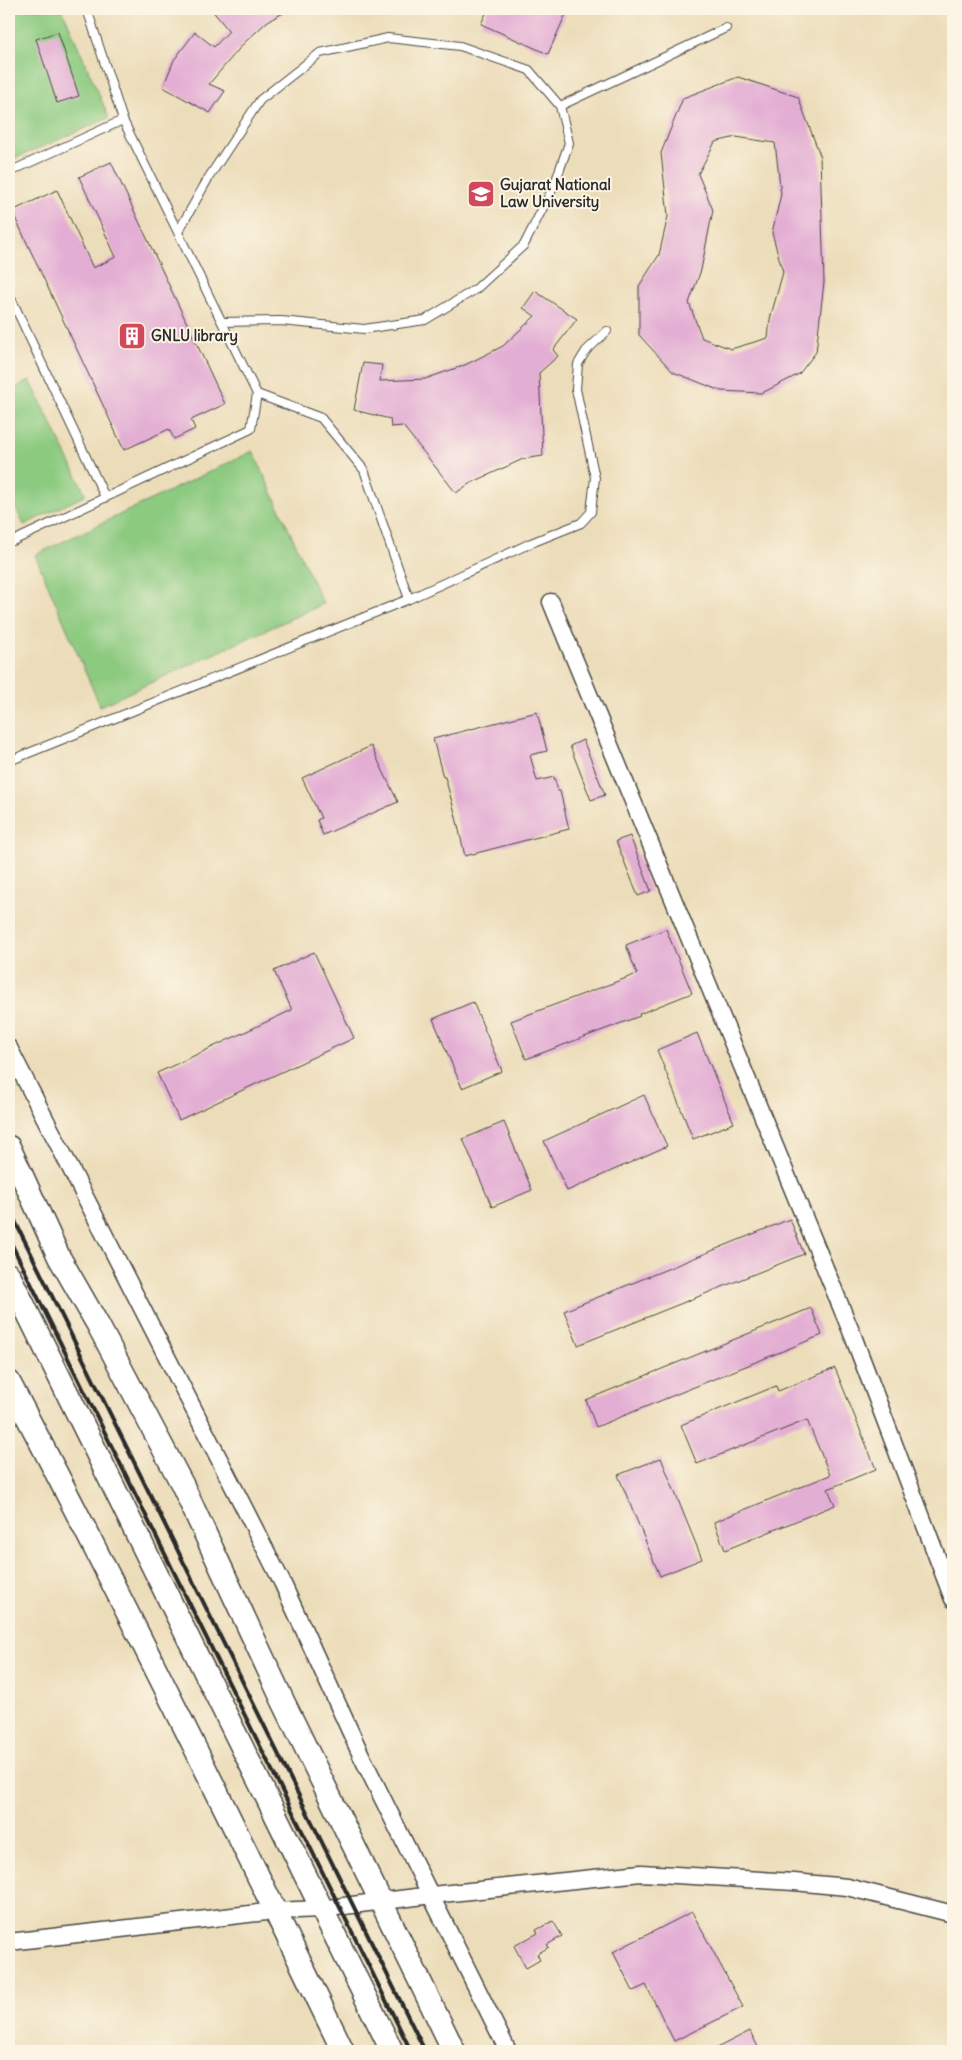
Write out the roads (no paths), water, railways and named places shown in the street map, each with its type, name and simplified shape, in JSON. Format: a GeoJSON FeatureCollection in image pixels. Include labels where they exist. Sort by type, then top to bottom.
{"type":"FeatureCollection","features":[{"type":"Feature","properties":{"kind":"street"},"geometry":{"type":"LineString","coordinates":[[551,602],[854,1336],[953,1599]]}},
{"type":"Feature","properties":{"kind":"street"},"geometry":{"type":"LineString","coordinates":[[9,1048],[157,1341],[282,1582],[361,1755],[508,2051]]}},
{"type":"Feature","properties":{"kind":"street"},"geometry":{"type":"LineString","coordinates":[[9,1147],[59,1256],[182,1484],[282,1699],[454,2051]]}},
{"type":"Feature","properties":{"kind":"street"},"geometry":{"type":"LineString","coordinates":[[9,1275],[320,1909],[392,2051]]}},
{"type":"Feature","properties":{"kind":"street"},"geometry":{"type":"LineString","coordinates":[[9,1382],[68,1495],[343,2051]]}},
{"type":"Feature","properties":{"kind":"street"},"geometry":{"type":"LineString","coordinates":[[9,1942],[275,1911],[320,1909],[641,1873],[847,1887],[953,1914]]}},
{"type":"Feature","properties":{"kind":"lane"},"geometry":{"type":"LineString","coordinates":[[9,533],[13,541],[251,429],[257,394],[123,120],[87,9]]}},
{"type":"Feature","properties":{"kind":"lane"},"geometry":{"type":"LineString","coordinates":[[560,106],[726,28]]}},
{"type":"Feature","properties":{"kind":"lane"},"geometry":{"type":"LineString","coordinates":[[178,232],[209,176],[260,100],[320,53],[388,38],[460,46],[529,70],[560,106],[569,143],[554,186],[524,245],[476,289],[425,320],[364,329],[281,321],[222,322]]}},
{"type":"Feature","properties":{"kind":"lane"},"geometry":{"type":"LineString","coordinates":[[9,172],[123,120]]}},
{"type":"Feature","properties":{"kind":"lane"},"geometry":{"type":"LineString","coordinates":[[9,294],[105,497]]}},
{"type":"Feature","properties":{"kind":"lane"},"geometry":{"type":"LineString","coordinates":[[9,761],[409,599],[531,543],[581,523],[591,512],[595,478],[576,389],[578,364],[586,351],[607,331]]}},
{"type":"Feature","properties":{"kind":"lane"},"geometry":{"type":"LineString","coordinates":[[257,394],[321,418],[364,470],[409,599]]}},
{"type":"Feature","properties":{"kind":"railway"},"geometry":{"type":"LineString","coordinates":[[9,1209],[425,2051]]}},
{"type":"Feature","properties":{"kind":"railway"},"geometry":{"type":"LineString","coordinates":[[9,1239],[411,2051]]}},
{"type":"Feature","properties":{"kind":"place","name":"Gujarat National Law University"},"geometry":{"type":"Point","coordinates":[481,194]}},
{"type":"Feature","properties":{"kind":"place","name":"GNLU library"},"geometry":{"type":"Point","coordinates":[132,336]}}]}
